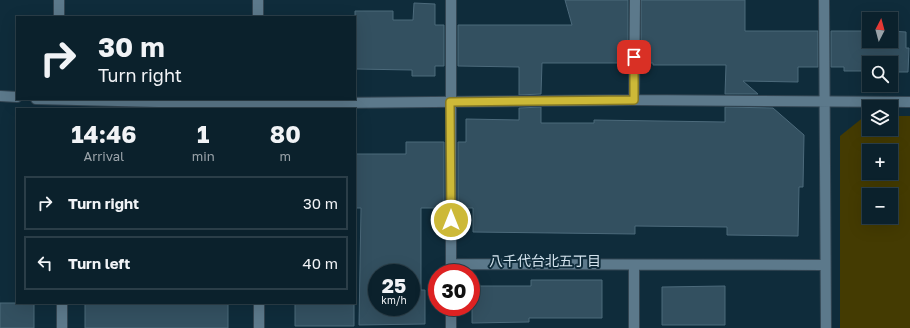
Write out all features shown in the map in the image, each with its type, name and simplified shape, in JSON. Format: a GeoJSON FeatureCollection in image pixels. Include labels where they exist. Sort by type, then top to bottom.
{"type":"FeatureCollection","features":[{"type":"Feature","properties":{"kind":"street"},"geometry":{"type":"LineString","coordinates":[[59,0],[59,16]]}},
{"type":"Feature","properties":{"kind":"street"},"geometry":{"type":"LineString","coordinates":[[258,0],[258,16]]}},
{"type":"Feature","properties":{"kind":"street"},"geometry":{"type":"LineString","coordinates":[[451,0],[451,264]]}},
{"type":"Feature","properties":{"kind":"street"},"geometry":{"type":"LineString","coordinates":[[634,100],[635,0]]}},
{"type":"Feature","properties":{"kind":"street"},"geometry":{"type":"LineString","coordinates":[[824,0],[826,328]]}},
{"type":"Feature","properties":{"kind":"street"},"geometry":{"type":"LineString","coordinates":[[0,96],[16,97]]}},
{"type":"Feature","properties":{"kind":"street"},"geometry":{"type":"LineString","coordinates":[[44,100],[61,102],[259,104],[634,100],[824,103],[910,102]]}},
{"type":"Feature","properties":{"kind":"street"},"geometry":{"type":"LineString","coordinates":[[480,268],[634,265],[825,265]]}},
{"type":"Feature","properties":{"kind":"street"},"geometry":{"type":"LineString","coordinates":[[634,265],[634,328]]}},
{"type":"Feature","properties":{"kind":"street"},"geometry":{"type":"LineString","coordinates":[[62,304],[62,328]]}},
{"type":"Feature","properties":{"kind":"street"},"geometry":{"type":"LineString","coordinates":[[259,304],[259,328]]}},
{"type":"Feature","properties":{"kind":"street"},"geometry":{"type":"LineString","coordinates":[[451,316],[451,328]]}},
{"type":"Feature","properties":{"kind":"shaded area"},"geometry":{"type":"Polygon","coordinates":[[[898,116],[910,116],[910,328],[840,328],[840,136],[862,118],[862,136],[898,136],[898,116]]]}},
{"type":"Feature","properties":{"kind":"building"},"geometry":{"type":"Polygon","coordinates":[[[565,0],[628,0],[628,63],[542,63],[541,94],[519,95],[519,67],[458,66],[458,25],[572,25],[565,0]]]}},
{"type":"Feature","properties":{"kind":"building"},"geometry":{"type":"Polygon","coordinates":[[[641,0],[745,0],[745,31],[818,31],[818,67],[798,67],[798,82],[743,81],[758,94],[725,94],[726,65],[653,65],[653,63],[641,63],[641,0]]]}},
{"type":"Feature","properties":{"kind":"building"},"geometry":{"type":"Polygon","coordinates":[[[414,3],[435,4],[435,25],[444,25],[444,66],[435,66],[435,76],[412,76],[412,70],[356,69],[355,11],[393,11],[393,20],[413,20],[414,3]]]}},
{"type":"Feature","properties":{"kind":"building"},"geometry":{"type":"Polygon","coordinates":[[[831,31],[862,31],[862,48],[898,48],[898,31],[906,32],[906,48],[909,48],[908,72],[898,72],[898,56],[862,56],[862,71],[844,71],[844,67],[831,67],[831,31]]]}},
{"type":"Feature","properties":{"kind":"building"},"geometry":{"type":"Polygon","coordinates":[[[541,107],[541,123],[594,123],[594,120],[725,122],[725,107],[773,108],[804,135],[803,187],[799,187],[798,236],[727,235],[727,227],[635,226],[635,234],[473,232],[473,208],[458,208],[458,142],[466,142],[466,119],[519,120],[519,108],[541,107]]]}},
{"type":"Feature","properties":{"kind":"building"},"geometry":{"type":"Polygon","coordinates":[[[406,142],[444,142],[444,208],[421,208],[421,290],[425,290],[425,324],[359,325],[361,208],[356,208],[356,154],[406,154],[406,142]]]}},
{"type":"Feature","properties":{"kind":"building"},"geometry":{"type":"Polygon","coordinates":[[[531,280],[602,280],[602,318],[529,318],[529,322],[472,323],[472,316],[480,316],[480,286],[531,286],[531,280]]]}},
{"type":"Feature","properties":{"kind":"building"},"geometry":{"type":"Polygon","coordinates":[[[725,286],[725,325],[662,325],[662,287],[725,286]]]}},
{"type":"Feature","properties":{"kind":"building"},"geometry":{"type":"Polygon","coordinates":[[[0,303],[34,304],[34,328],[0,328],[0,303]]]}},
{"type":"Feature","properties":{"kind":"building"},"geometry":{"type":"Polygon","coordinates":[[[85,304],[228,304],[228,328],[85,328],[85,304]]]}},
{"type":"Feature","properties":{"kind":"building"},"geometry":{"type":"Polygon","coordinates":[[[295,304],[354,304],[354,326],[295,326],[295,304]]]}},
{"type":"Feature","properties":{"kind":"district","name":"八千代台北五丁目"},"geometry":{"type":"Point","coordinates":[545,260]}},
{"type":"Feature","properties":{"kind":"route"},"geometry":{"type":"LineString","coordinates":[[451,220],[450,102],[634,100],[634,57]]}}]}
